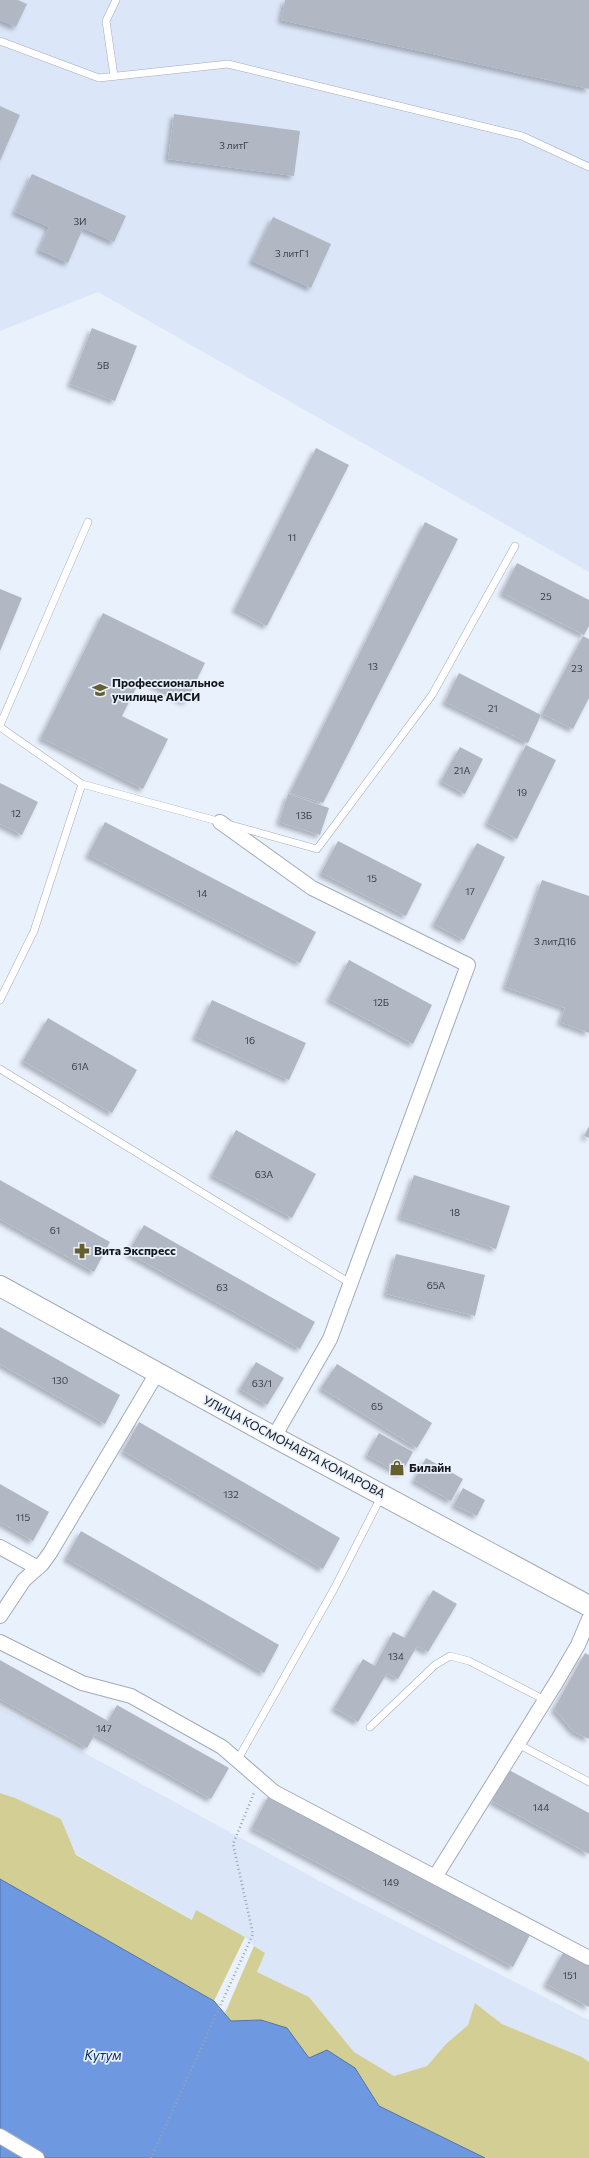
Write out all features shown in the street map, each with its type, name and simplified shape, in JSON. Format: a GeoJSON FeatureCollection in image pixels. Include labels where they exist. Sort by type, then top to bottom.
{"type":"FeatureCollection","features":[{"type":"Feature","properties":{"kind":"main road","name":"УЛИЦА КОСМОНАВТА КОМАРОВА"},"geometry":{"type":"LineString","coordinates":[[0,1286],[274,1437],[589,1606]]}},
{"type":"Feature","properties":{"kind":"street"},"geometry":{"type":"LineString","coordinates":[[220,822],[312,888],[468,965],[330,1339],[274,1437]]}},
{"type":"Feature","properties":{"kind":"street"},"geometry":{"type":"LineString","coordinates":[[0,1616],[24,1580],[38,1568],[50,1553],[157,1373]]}},
{"type":"Feature","properties":{"kind":"street"},"geometry":{"type":"LineString","coordinates":[[0,1547],[38,1568]]}},
{"type":"Feature","properties":{"kind":"street"},"geometry":{"type":"LineString","coordinates":[[436,1876],[546,1700],[578,1645],[589,1619]]}},
{"type":"Feature","properties":{"kind":"street"},"geometry":{"type":"LineString","coordinates":[[0,1642],[82,1683],[131,1696],[222,1747],[238,1759],[274,1792],[294,1804],[436,1876],[589,1958]]}},
{"type":"Feature","properties":{"kind":"street"},"geometry":{"type":"LineString","coordinates":[[0,2136],[37,2158]]}},
{"type":"Feature","properties":{"kind":"lane"},"geometry":{"type":"LineString","coordinates":[[114,76],[106,21],[116,0]]}},
{"type":"Feature","properties":{"kind":"lane"},"geometry":{"type":"LineString","coordinates":[[0,41],[99,78],[228,64],[522,136],[589,168]]}},
{"type":"Feature","properties":{"kind":"lane"},"geometry":{"type":"LineString","coordinates":[[88,522],[0,726],[82,784],[317,849],[432,695],[515,546]]}},
{"type":"Feature","properties":{"kind":"lane"},"geometry":{"type":"LineString","coordinates":[[0,1000],[34,931],[82,784]]}},
{"type":"Feature","properties":{"kind":"lane"},"geometry":{"type":"LineString","coordinates":[[0,1069],[350,1283]]}},
{"type":"Feature","properties":{"kind":"lane"},"geometry":{"type":"LineString","coordinates":[[238,1759],[334,1589],[382,1495]]}},
{"type":"Feature","properties":{"kind":"lane"},"geometry":{"type":"LineString","coordinates":[[370,1727],[435,1665],[450,1656],[469,1661],[546,1700]]}},
{"type":"Feature","properties":{"kind":"lane"},"geometry":{"type":"LineString","coordinates":[[518,1744],[589,1782]]}},
{"type":"Feature","properties":{"kind":"path"},"geometry":{"type":"LineString","coordinates":[[151,2158],[254,1934],[233,1844],[260,1780]]}},
{"type":"Feature","properties":{"kind":"shaded area"},"geometry":{"type":"Polygon","coordinates":[[[0,0],[589,0],[589,572],[98,292],[0,331],[0,0]]]}},
{"type":"Feature","properties":{"kind":"shaded area"},"geometry":{"type":"Polygon","coordinates":[[[0,1707],[349,1897],[589,2020],[589,2062],[582,2057],[502,2024],[476,2003],[468,2025],[446,2044],[427,2066],[394,2076],[354,2052],[309,1997],[257,1972],[265,1953],[254,1946],[245,1937],[196,1911],[193,1920],[76,1854],[61,1819],[15,1798],[0,1793],[0,1707]]]}},
{"type":"Feature","properties":{"kind":"shaded area"},"geometry":{"type":"Polygon","coordinates":[[[0,1793],[15,1798],[61,1819],[76,1855],[192,1920],[196,1910],[245,1937],[214,2001],[0,1879],[0,1793]]]}},
{"type":"Feature","properties":{"kind":"shaded area"},"geometry":{"type":"Polygon","coordinates":[[[254,1946],[265,1953],[257,1972],[309,1997],[354,2052],[394,2076],[427,2066],[446,2044],[468,2025],[475,2003],[502,2024],[582,2057],[589,2062],[589,2158],[485,2158],[379,2106],[355,2068],[309,2059],[287,2028],[261,2020],[231,2021],[225,2013],[254,1946]]]}},
{"type":"Feature","properties":{"kind":"water","name":"Кутум"},"geometry":{"type":"Polygon","coordinates":[[[0,1879],[214,2001],[231,2021],[261,2020],[287,2028],[309,2058],[327,2050],[355,2068],[379,2106],[485,2158],[0,2158],[0,1879]]]}},
{"type":"Feature","properties":{"kind":"building"},"geometry":{"type":"Polygon","coordinates":[[[0,0],[18,0],[27,4],[16,27],[0,20],[0,0]]]}},
{"type":"Feature","properties":{"kind":"building"},"geometry":{"type":"Polygon","coordinates":[[[285,0],[589,0],[589,89],[281,20],[285,0]]]}},
{"type":"Feature","properties":{"kind":"building"},"geometry":{"type":"Polygon","coordinates":[[[0,106],[20,115],[0,161],[0,106]]]}},
{"type":"Feature","properties":{"kind":"building"},"geometry":{"type":"Polygon","coordinates":[[[174,114],[300,131],[294,176],[168,159],[174,114]]]}},
{"type":"Feature","properties":{"kind":"building"},"geometry":{"type":"Polygon","coordinates":[[[32,174],[126,216],[114,242],[83,228],[68,263],[39,250],[49,227],[15,212],[32,174]]]}},
{"type":"Feature","properties":{"kind":"building"},"geometry":{"type":"Polygon","coordinates":[[[273,217],[331,244],[311,288],[252,261],[273,217]]]}},
{"type":"Feature","properties":{"kind":"building"},"geometry":{"type":"Polygon","coordinates":[[[92,328],[137,346],[115,401],[70,384],[92,328]]]}},
{"type":"Feature","properties":{"kind":"building"},"geometry":{"type":"Polygon","coordinates":[[[316,448],[349,465],[267,626],[235,609],[316,448]]]}},
{"type":"Feature","properties":{"kind":"building"},"geometry":{"type":"Polygon","coordinates":[[[425,522],[458,539],[323,803],[290,793],[425,522]]]}},
{"type":"Feature","properties":{"kind":"building"},"geometry":{"type":"Polygon","coordinates":[[[517,563],[589,600],[589,626],[584,635],[502,593],[517,563]]]}},
{"type":"Feature","properties":{"kind":"building"},"geometry":{"type":"Polygon","coordinates":[[[0,589],[22,598],[0,651],[0,589]]]}},
{"type":"Feature","properties":{"kind":"building","name":"Профессиональное училище АИСИ"},"geometry":{"type":"Polygon","coordinates":[[[103,613],[205,663],[186,702],[141,678],[122,716],[168,739],[143,789],[41,738],[103,613]]]}},
{"type":"Feature","properties":{"kind":"building"},"geometry":{"type":"Polygon","coordinates":[[[583,636],[589,639],[589,698],[573,729],[542,714],[583,636]]]}},
{"type":"Feature","properties":{"kind":"building"},"geometry":{"type":"Polygon","coordinates":[[[459,673],[541,715],[528,743],[445,702],[459,673]]]}},
{"type":"Feature","properties":{"kind":"building"},"geometry":{"type":"Polygon","coordinates":[[[526,745],[556,760],[517,839],[487,823],[526,745]]]}},
{"type":"Feature","properties":{"kind":"building"},"geometry":{"type":"Polygon","coordinates":[[[460,747],[483,759],[465,794],[441,781],[460,747]]]}},
{"type":"Feature","properties":{"kind":"building"},"geometry":{"type":"Polygon","coordinates":[[[0,783],[38,802],[22,835],[0,824],[0,783]]]}},
{"type":"Feature","properties":{"kind":"building"},"geometry":{"type":"Polygon","coordinates":[[[288,794],[329,808],[320,835],[279,822],[288,794]]]}},
{"type":"Feature","properties":{"kind":"building"},"geometry":{"type":"Polygon","coordinates":[[[105,822],[316,932],[300,963],[88,855],[105,822]]]}},
{"type":"Feature","properties":{"kind":"building"},"geometry":{"type":"Polygon","coordinates":[[[338,841],[422,884],[406,916],[321,873],[338,841]]]}},
{"type":"Feature","properties":{"kind":"building"},"geometry":{"type":"Polygon","coordinates":[[[477,843],[505,857],[464,940],[434,924],[477,843]]]}},
{"type":"Feature","properties":{"kind":"building"},"geometry":{"type":"Polygon","coordinates":[[[542,880],[589,896],[589,1033],[560,1022],[565,1008],[505,987],[542,880]]]}},
{"type":"Feature","properties":{"kind":"building"},"geometry":{"type":"Polygon","coordinates":[[[349,960],[432,1005],[413,1044],[329,999],[349,960]]]}},
{"type":"Feature","properties":{"kind":"building"},"geometry":{"type":"Polygon","coordinates":[[[212,1000],[306,1043],[289,1080],[195,1037],[212,1000]]]}},
{"type":"Feature","properties":{"kind":"building"},"geometry":{"type":"Polygon","coordinates":[[[48,1018],[137,1070],[112,1113],[23,1061],[48,1018]]]}},
{"type":"Feature","properties":{"kind":"building"},"geometry":{"type":"Polygon","coordinates":[[[589,1126],[589,1138],[584,1136],[589,1126]]]}},
{"type":"Feature","properties":{"kind":"building"},"geometry":{"type":"Polygon","coordinates":[[[236,1130],[316,1174],[292,1218],[212,1175],[236,1130]]]}},
{"type":"Feature","properties":{"kind":"building"},"geometry":{"type":"Polygon","coordinates":[[[414,1175],[510,1206],[496,1249],[400,1217],[414,1175]]]}},
{"type":"Feature","properties":{"kind":"building"},"geometry":{"type":"Polygon","coordinates":[[[0,1180],[110,1242],[94,1272],[0,1219],[0,1180]]]}},
{"type":"Feature","properties":{"kind":"building"},"geometry":{"type":"Polygon","coordinates":[[[144,1225],[315,1322],[300,1349],[128,1253],[144,1225]]]}},
{"type":"Feature","properties":{"kind":"building"},"geometry":{"type":"Polygon","coordinates":[[[396,1254],[485,1275],[475,1316],[386,1294],[396,1254]]]}},
{"type":"Feature","properties":{"kind":"building"},"geometry":{"type":"Polygon","coordinates":[[[0,1327],[120,1395],[105,1424],[0,1364],[0,1327]]]}},
{"type":"Feature","properties":{"kind":"building"},"geometry":{"type":"Polygon","coordinates":[[[256,1362],[284,1378],[267,1405],[240,1389],[256,1362]]]}},
{"type":"Feature","properties":{"kind":"building"},"geometry":{"type":"Polygon","coordinates":[[[337,1364],[432,1423],[417,1448],[321,1388],[337,1364]]]}},
{"type":"Feature","properties":{"kind":"building"},"geometry":{"type":"Polygon","coordinates":[[[139,1422],[340,1538],[323,1569],[123,1451],[139,1422]]]}},
{"type":"Feature","properties":{"kind":"building"},"geometry":{"type":"Polygon","coordinates":[[[379,1433],[413,1452],[401,1474],[367,1455],[379,1433]]]}},
{"type":"Feature","properties":{"kind":"building"},"geometry":{"type":"Polygon","coordinates":[[[426,1458],[463,1479],[451,1501],[414,1480],[426,1458]]]}},
{"type":"Feature","properties":{"kind":"building"},"geometry":{"type":"Polygon","coordinates":[[[0,1484],[49,1512],[33,1541],[0,1522],[0,1484]]]}},
{"type":"Feature","properties":{"kind":"building"},"geometry":{"type":"Polygon","coordinates":[[[463,1488],[485,1500],[477,1516],[454,1505],[463,1488]]]}},
{"type":"Feature","properties":{"kind":"building"},"geometry":{"type":"Polygon","coordinates":[[[81,1531],[279,1645],[264,1673],[66,1558],[81,1531]]]}},
{"type":"Feature","properties":{"kind":"building"},"geometry":{"type":"Polygon","coordinates":[[[433,1590],[457,1604],[428,1652],[417,1646],[398,1679],[387,1673],[358,1722],[334,1708],[363,1659],[375,1666],[393,1632],[405,1638],[433,1590]]]}},
{"type":"Feature","properties":{"kind":"building"},"geometry":{"type":"Polygon","coordinates":[[[585,1653],[589,1655],[589,1739],[574,1732],[554,1709],[585,1653]]]}},
{"type":"Feature","properties":{"kind":"building"},"geometry":{"type":"Polygon","coordinates":[[[0,1660],[108,1721],[117,1705],[229,1768],[211,1799],[95,1734],[87,1748],[0,1699],[0,1660]]]}},
{"type":"Feature","properties":{"kind":"building"},"geometry":{"type":"Polygon","coordinates":[[[509,1770],[589,1813],[589,1854],[492,1801],[509,1770]]]}},
{"type":"Feature","properties":{"kind":"building"},"geometry":{"type":"Polygon","coordinates":[[[269,1795],[530,1935],[513,1967],[252,1828],[269,1795]]]}},
{"type":"Feature","properties":{"kind":"building"},"geometry":{"type":"Polygon","coordinates":[[[564,1951],[589,1965],[589,2007],[546,1984],[564,1951]]]}},
{"type":"Feature","properties":{"kind":"place","name":"Профессиональное училище АИСИ"},"geometry":{"type":"Point","coordinates":[100,690]}},
{"type":"Feature","properties":{"kind":"place","name":"Вита Экспресс"},"geometry":{"type":"Point","coordinates":[82,1251]}},
{"type":"Feature","properties":{"kind":"place","name":"Билайн"},"geometry":{"type":"Point","coordinates":[397,1468]}}]}
